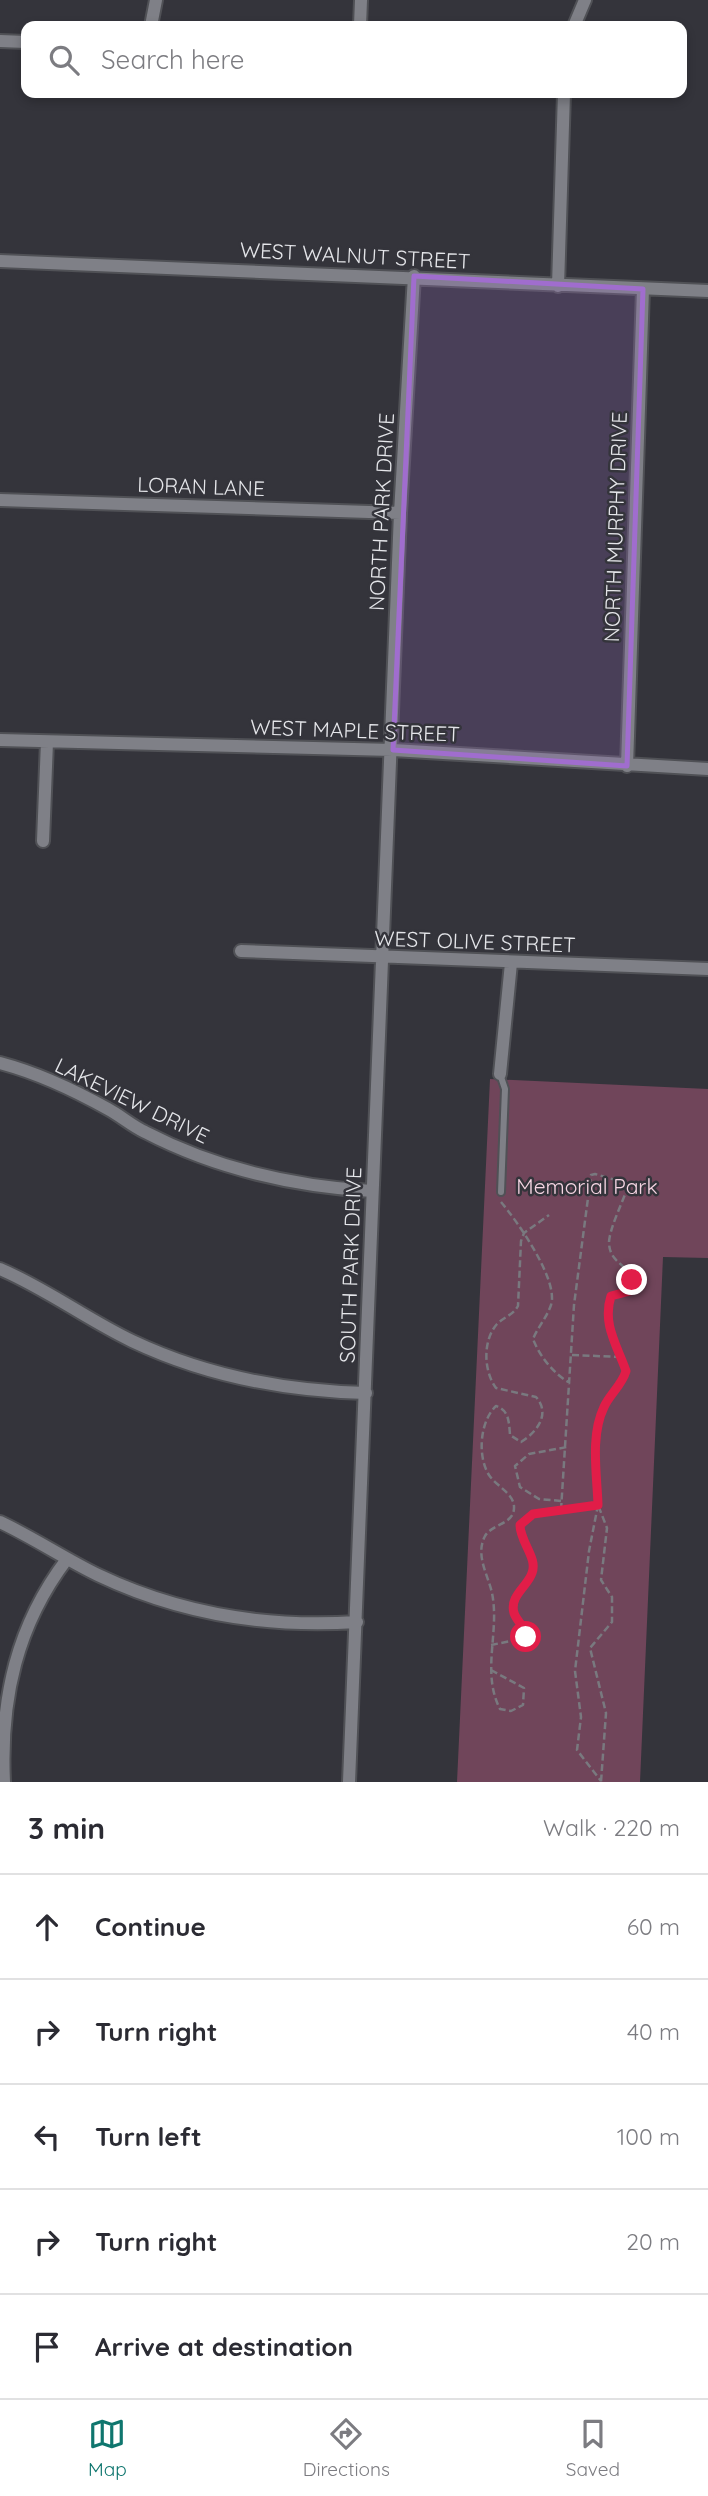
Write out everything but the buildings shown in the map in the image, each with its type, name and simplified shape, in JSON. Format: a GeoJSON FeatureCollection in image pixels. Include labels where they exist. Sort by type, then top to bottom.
{"type":"FeatureCollection","features":[{"type":"Feature","properties":{"kind":"street"},"geometry":{"type":"LineString","coordinates":[[152,21],[156,0]]}},
{"type":"Feature","properties":{"kind":"street"},"geometry":{"type":"LineString","coordinates":[[360,21],[361,0]]}},
{"type":"Feature","properties":{"kind":"street"},"geometry":{"type":"LineString","coordinates":[[576,21],[585,0]]}},
{"type":"Feature","properties":{"kind":"street"},"geometry":{"type":"LineString","coordinates":[[0,41],[21,42]]}},
{"type":"Feature","properties":{"kind":"street"},"geometry":{"type":"LineString","coordinates":[[558,286],[564,98]]}},
{"type":"Feature","properties":{"kind":"street","name":"WEST WALNUT STREET"},"geometry":{"type":"LineString","coordinates":[[0,261],[414,276],[558,286],[708,291]]}},
{"type":"Feature","properties":{"kind":"street","name":"NORTH PARK DRIVE"},"geometry":{"type":"LineString","coordinates":[[393,750],[400,513],[414,276]]}},
{"type":"Feature","properties":{"kind":"street","name":"NORTH MURPHY DRIVE"},"geometry":{"type":"LineString","coordinates":[[627,766],[643,289]]}},
{"type":"Feature","properties":{"kind":"street","name":"LORAN LANE"},"geometry":{"type":"LineString","coordinates":[[0,500],[400,513]]}},
{"type":"Feature","properties":{"kind":"street","name":"WEST MAPLE STREET"},"geometry":{"type":"LineString","coordinates":[[0,740],[393,750],[708,769]]}},
{"type":"Feature","properties":{"kind":"street"},"geometry":{"type":"LineString","coordinates":[[43,841],[47,743]]}},
{"type":"Feature","properties":{"kind":"street","name":"SOUTH PARK DRIVE"},"geometry":{"type":"LineString","coordinates":[[349,1782],[372,1191],[393,750]]}},
{"type":"Feature","properties":{"kind":"street","name":"WEST OLIVE STREET"},"geometry":{"type":"LineString","coordinates":[[241,951],[708,969]]}},
{"type":"Feature","properties":{"kind":"street"},"geometry":{"type":"LineString","coordinates":[[500,1074],[511,963]]}},
{"type":"Feature","properties":{"kind":"street","name":"LAKEVIEW DRIVE"},"geometry":{"type":"LineString","coordinates":[[0,1063],[60,1085],[112,1111],[142,1131],[219,1164],[292,1183],[372,1191]]}},
{"type":"Feature","properties":{"kind":"street"},"geometry":{"type":"LineString","coordinates":[[0,1269],[58,1297],[131,1340],[198,1367],[278,1386],[366,1393]]}},
{"type":"Feature","properties":{"kind":"street"},"geometry":{"type":"LineString","coordinates":[[0,1522],[67,1559],[137,1592],[219,1615],[295,1624],[357,1622]]}},
{"type":"Feature","properties":{"kind":"street"},"geometry":{"type":"LineString","coordinates":[[4,1782],[1,1723],[10,1667],[32,1609],[67,1559]]}},
{"type":"Feature","properties":{"kind":"lane"},"geometry":{"type":"LineString","coordinates":[[500,1074],[505,1089],[501,1192]]}},
{"type":"Feature","properties":{"kind":"path"},"geometry":{"type":"LineString","coordinates":[[561,1510],[574,1305],[591,1175],[595,1174],[629,1184],[609,1242],[613,1259],[628,1269],[632,1280],[630,1291],[611,1296],[607,1308],[607,1324],[626,1371],[623,1381],[603,1409],[596,1438],[598,1505],[589,1552],[575,1671],[581,1717],[576,1750],[601,1781]]}},
{"type":"Feature","properties":{"kind":"path"},"geometry":{"type":"LineString","coordinates":[[501,1192],[496,1196],[524,1233],[546,1275],[552,1295],[551,1305],[533,1339],[537,1350],[552,1368],[570,1383]]}},
{"type":"Feature","properties":{"kind":"path"},"geometry":{"type":"LineString","coordinates":[[491,1670],[524,1688],[523,1706],[511,1711],[500,1709],[493,1695],[491,1670],[492,1594],[481,1560],[482,1546],[490,1530],[510,1519],[515,1511],[514,1500],[490,1477],[484,1464],[483,1424],[496,1406],[503,1408],[508,1416],[510,1435],[521,1442],[530,1437],[542,1420],[541,1402],[537,1397],[502,1392],[489,1379],[487,1371],[491,1337],[498,1324],[518,1306],[521,1241],[524,1233],[549,1215]]}},
{"type":"Feature","properties":{"kind":"path"},"geometry":{"type":"LineString","coordinates":[[572,1355],[622,1357]]}},
{"type":"Feature","properties":{"kind":"path"},"geometry":{"type":"LineString","coordinates":[[561,1501],[539,1499],[520,1487],[515,1466],[529,1454],[567,1447]]}},
{"type":"Feature","properties":{"kind":"path"},"geometry":{"type":"LineString","coordinates":[[491,1646],[526,1637],[526,1632],[514,1613],[514,1603],[532,1574],[534,1562],[520,1534],[520,1525],[533,1514],[598,1505]]}},
{"type":"Feature","properties":{"kind":"path"},"geometry":{"type":"LineString","coordinates":[[598,1505],[607,1528],[600,1562],[601,1580],[612,1597],[612,1622],[590,1648],[606,1713],[601,1781]]}},
{"type":"Feature","properties":{"kind":"highlighted area"},"geometry":{"type":"Polygon","coordinates":[[[414,276],[643,289],[627,766],[393,750],[414,276]]]}},
{"type":"Feature","properties":{"kind":"green space","name":"Memorial Park"},"geometry":{"type":"Polygon","coordinates":[[[490,1079],[708,1089],[708,1258],[663,1257],[640,1782],[457,1782],[490,1079]]]}},
{"type":"Feature","properties":{"kind":"route"},"geometry":{"type":"LineString","coordinates":[[526,1637],[526,1632],[514,1613],[514,1603],[518,1592],[532,1574],[534,1562],[520,1534],[520,1525],[533,1514],[598,1505],[596,1438],[603,1409],[623,1381],[626,1371],[607,1324],[607,1308],[611,1296],[630,1291],[632,1280]]}}]}
